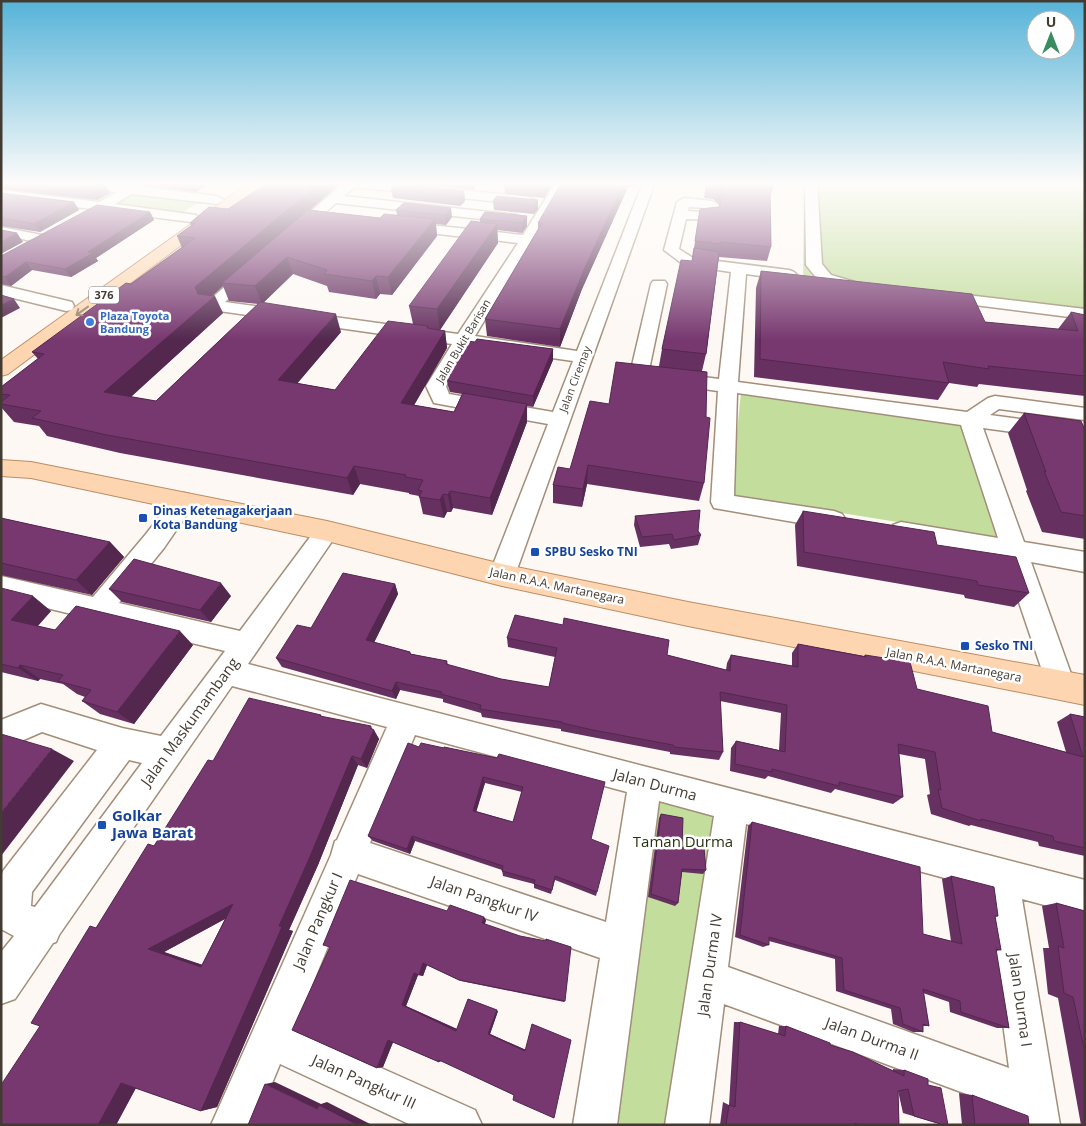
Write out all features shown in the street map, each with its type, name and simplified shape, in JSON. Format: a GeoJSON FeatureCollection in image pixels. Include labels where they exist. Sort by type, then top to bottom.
{"type":"FeatureCollection","features":[{"type":"Feature","properties":{"kind":"main road","name":"376"},"geometry":{"type":"LineString","coordinates":[[1,349],[167,235]]}},
{"type":"Feature","properties":{"kind":"main road","name":"376"},"geometry":{"type":"LineString","coordinates":[[1,370],[188,235]]}},
{"type":"Feature","properties":{"kind":"main road","name":"Jalan R.A.A. Martanegara"},"geometry":{"type":"LineString","coordinates":[[1,451],[16,456],[31,470]]}},
{"type":"Feature","properties":{"kind":"main road","name":"Jalan R.A.A. Martanegara"},"geometry":{"type":"LineString","coordinates":[[1,468],[31,470],[184,501],[327,532],[502,575],[688,614],[1072,687]]}},
{"type":"Feature","properties":{"kind":"street"},"geometry":{"type":"LineString","coordinates":[[26,248],[46,237],[28,235]]}},
{"type":"Feature","properties":{"kind":"street"},"geometry":{"type":"LineString","coordinates":[[284,242],[293,235]]}},
{"type":"Feature","properties":{"kind":"street"},"geometry":{"type":"LineString","coordinates":[[477,235],[526,240]]}},
{"type":"Feature","properties":{"kind":"street","name":"Jalan Bukit Barisan"},"geometry":{"type":"LineString","coordinates":[[530,235],[462,340],[436,386],[441,399],[560,420]]}},
{"type":"Feature","properties":{"kind":"street","name":"Jalan Ciremay"},"geometry":{"type":"LineString","coordinates":[[502,575],[629,235]]}},
{"type":"Feature","properties":{"kind":"street"},"geometry":{"type":"LineString","coordinates":[[676,235],[671,250],[689,262],[789,274]]}},
{"type":"Feature","properties":{"kind":"street"},"geometry":{"type":"LineString","coordinates":[[813,235],[814,265],[825,278],[873,289]]}},
{"type":"Feature","properties":{"kind":"street"},"geometry":{"type":"LineString","coordinates":[[262,261],[212,305],[583,357]]}},
{"type":"Feature","properties":{"kind":"street"},"geometry":{"type":"LineString","coordinates":[[739,268],[728,387],[722,502],[850,523]]}},
{"type":"Feature","properties":{"kind":"street"},"geometry":{"type":"LineString","coordinates":[[659,284],[639,374],[1085,435]]}},
{"type":"Feature","properties":{"kind":"street"},"geometry":{"type":"LineString","coordinates":[[1,290],[66,306]]}},
{"type":"Feature","properties":{"kind":"street"},"geometry":{"type":"LineString","coordinates":[[921,294],[1085,314]]}},
{"type":"Feature","properties":{"kind":"street"},"geometry":{"type":"LineString","coordinates":[[970,420],[995,402],[1085,414]]}},
{"type":"Feature","properties":{"kind":"street"},"geometry":{"type":"LineString","coordinates":[[970,420],[1016,550],[1072,687]]}},
{"type":"Feature","properties":{"kind":"street"},"geometry":{"type":"LineString","coordinates":[[98,610],[155,541],[184,501]]}},
{"type":"Feature","properties":{"kind":"street"},"geometry":{"type":"LineString","coordinates":[[879,528],[1085,562]]}},
{"type":"Feature","properties":{"kind":"street","name":"Jalan Maskumambang"},"geometry":{"type":"LineString","coordinates":[[1,985],[327,532]]}},
{"type":"Feature","properties":{"kind":"street"},"geometry":{"type":"LineString","coordinates":[[1,586],[246,644]]}},
{"type":"Feature","properties":{"kind":"street","name":"Jalan Durma"},"geometry":{"type":"LineString","coordinates":[[226,671],[1085,898]]}},
{"type":"Feature","properties":{"kind":"street"},"geometry":{"type":"LineString","coordinates":[[1,739],[8,732],[41,718],[122,743],[168,753]]}},
{"type":"Feature","properties":{"kind":"street","name":"Jalan Pangkur I"},"geometry":{"type":"LineString","coordinates":[[233,1125],[347,853],[406,719]]}},
{"type":"Feature","properties":{"kind":"street"},"geometry":{"type":"LineString","coordinates":[[43,929],[15,918],[12,902],[16,884],[122,743]]}},
{"type":"Feature","properties":{"kind":"street"},"geometry":{"type":"LineString","coordinates":[[595,1125],[645,782]]}},
{"type":"Feature","properties":{"kind":"street","name":"Jalan Durma IV"},"geometry":{"type":"LineString","coordinates":[[687,1125],[732,805]]}},
{"type":"Feature","properties":{"kind":"street","name":"Jalan Pangkur IV"},"geometry":{"type":"LineString","coordinates":[[347,853],[621,946]]}},
{"type":"Feature","properties":{"kind":"street","name":"Jalan Durma I"},"geometry":{"type":"LineString","coordinates":[[1001,876],[1036,1112]]}},
{"type":"Feature","properties":{"kind":"street","name":"Jalan Durma II"},"geometry":{"type":"LineString","coordinates":[[709,979],[1036,1112]]}},
{"type":"Feature","properties":{"kind":"street","name":"Jalan Pangkur III"},"geometry":{"type":"LineString","coordinates":[[269,1038],[460,1125]]}},
{"type":"Feature","properties":{"kind":"green space"},"geometry":{"type":"Polygon","coordinates":[[[803,235],[1085,235],[1085,318],[803,287],[803,235]]]}},
{"type":"Feature","properties":{"kind":"green space"},"geometry":{"type":"Polygon","coordinates":[[[741,392],[964,422],[1002,539],[731,495],[741,392]]]}},
{"type":"Feature","properties":{"kind":"green space","name":"Taman Durma"},"geometry":{"type":"Polygon","coordinates":[[[653,795],[722,814],[674,1125],[613,1125],[653,795]]]}},
{"type":"Feature","properties":{"kind":"building"},"geometry":{"type":"Polygon","coordinates":[[[1,235],[14,235],[1,242],[1,235]]]}},
{"type":"Feature","properties":{"kind":"building"},"geometry":{"type":"Polygon","coordinates":[[[41,235],[115,235],[88,252],[93,253],[65,269],[26,262],[5,277],[1,276],[1,256],[41,235]]]}},
{"type":"Feature","properties":{"kind":"building"},"geometry":{"type":"Polygon","coordinates":[[[258,235],[195,287],[198,294],[215,296],[104,392],[156,401],[260,302],[336,314],[278,380],[335,390],[388,321],[428,326],[427,328],[445,331],[401,403],[454,412],[463,393],[527,404],[490,498],[450,491],[448,495],[443,494],[440,500],[419,497],[422,491],[418,490],[423,480],[405,477],[406,475],[354,466],[347,478],[107,435],[32,418],[41,411],[1,404],[10,395],[1,394],[1,387],[44,354],[32,352],[126,283],[131,284],[195,238],[177,236],[258,235]]]}},
{"type":"Feature","properties":{"kind":"building"},"geometry":{"type":"Polygon","coordinates":[[[279,235],[422,235],[388,277],[376,276],[372,281],[324,274],[327,270],[287,257],[255,286],[222,283],[279,235]]]}},
{"type":"Feature","properties":{"kind":"building"},"geometry":{"type":"Polygon","coordinates":[[[461,235],[490,235],[437,309],[409,306],[461,235]]]}},
{"type":"Feature","properties":{"kind":"building"},"geometry":{"type":"Polygon","coordinates":[[[535,235],[600,235],[560,329],[485,319],[535,235]]]}},
{"type":"Feature","properties":{"kind":"building"},"geometry":{"type":"Polygon","coordinates":[[[696,235],[771,235],[771,247],[720,242],[720,244],[695,241],[696,235]]]}},
{"type":"Feature","properties":{"kind":"building"},"geometry":{"type":"Polygon","coordinates":[[[694,248],[719,252],[706,354],[662,349],[681,260],[692,261],[694,248]]]}},
{"type":"Feature","properties":{"kind":"building"},"geometry":{"type":"Polygon","coordinates":[[[761,271],[972,294],[985,322],[1078,331],[1071,312],[1085,315],[1085,376],[988,366],[989,369],[943,362],[949,383],[760,359],[761,271]]]}},
{"type":"Feature","properties":{"kind":"building"},"geometry":{"type":"Polygon","coordinates":[[[1,295],[14,299],[1,305],[1,295]]]}},
{"type":"Feature","properties":{"kind":"building"},"geometry":{"type":"Polygon","coordinates":[[[477,339],[553,349],[533,396],[449,381],[446,376],[467,341],[475,342],[477,339]]]}},
{"type":"Feature","properties":{"kind":"building"},"geometry":{"type":"Polygon","coordinates":[[[616,362],[707,372],[706,417],[710,418],[704,483],[588,465],[583,489],[553,485],[558,467],[570,469],[590,401],[609,404],[616,362]]]}},
{"type":"Feature","properties":{"kind":"building"},"geometry":{"type":"Polygon","coordinates":[[[1024,413],[1081,421],[1085,430],[1085,516],[1061,512],[1044,471],[1046,472],[1024,413]]]}},
{"type":"Feature","properties":{"kind":"building"},"geometry":{"type":"Polygon","coordinates":[[[700,510],[698,531],[701,535],[674,540],[672,534],[642,537],[635,516],[700,510]]]}},
{"type":"Feature","properties":{"kind":"building"},"geometry":{"type":"Polygon","coordinates":[[[803,511],[934,532],[937,545],[1016,557],[1029,593],[978,585],[977,581],[804,552],[803,511]]]}},
{"type":"Feature","properties":{"kind":"building"},"geometry":{"type":"Polygon","coordinates":[[[1,518],[110,542],[76,580],[1,563],[1,518]]]}},
{"type":"Feature","properties":{"kind":"building"},"geometry":{"type":"Polygon","coordinates":[[[134,559],[221,583],[200,610],[109,589],[134,559]]]}},
{"type":"Feature","properties":{"kind":"building"},"geometry":{"type":"Polygon","coordinates":[[[343,573],[395,584],[366,640],[410,652],[410,654],[447,661],[446,664],[501,679],[549,687],[557,648],[507,638],[515,615],[563,625],[564,618],[669,640],[667,655],[730,671],[731,655],[798,667],[798,644],[866,657],[865,655],[910,662],[917,689],[988,706],[992,732],[1083,757],[1070,714],[1085,717],[1085,848],[1054,841],[1053,836],[981,819],[981,821],[942,808],[938,789],[941,790],[935,752],[898,744],[903,797],[839,782],[839,786],[772,769],[772,772],[735,764],[736,741],[785,752],[787,705],[720,692],[723,752],[674,747],[673,745],[593,730],[562,722],[480,709],[481,705],[441,694],[442,692],[396,682],[392,691],[276,658],[297,625],[311,628],[343,573]]]}},
{"type":"Feature","properties":{"kind":"building"},"geometry":{"type":"Polygon","coordinates":[[[1,588],[33,596],[11,620],[55,630],[76,606],[180,631],[117,712],[82,701],[91,690],[58,681],[63,675],[20,665],[18,668],[1,664],[1,588]]]}},
{"type":"Feature","properties":{"kind":"building"},"geometry":{"type":"Polygon","coordinates":[[[249,698],[320,716],[371,726],[370,728],[374,730],[361,759],[352,756],[279,926],[282,927],[201,1111],[121,1083],[98,1125],[1,1125],[1,1085],[40,1026],[31,1023],[90,926],[96,928],[148,844],[154,846],[208,760],[213,761],[249,698]],[[233,904],[148,949],[201,967],[233,904]]]}},
{"type":"Feature","properties":{"kind":"building"},"geometry":{"type":"Polygon","coordinates":[[[1,734],[52,749],[1,813],[1,734]]]}},
{"type":"Feature","properties":{"kind":"building"},"geometry":{"type":"Polygon","coordinates":[[[408,743],[419,747],[421,743],[497,758],[499,754],[605,782],[591,839],[609,846],[597,892],[555,876],[552,890],[534,884],[535,880],[502,871],[503,866],[412,836],[407,849],[368,836],[408,743]],[[483,777],[473,811],[513,822],[523,787],[483,777]]]}},
{"type":"Feature","properties":{"kind":"building"},"geometry":{"type":"Polygon","coordinates":[[[661,814],[683,818],[682,847],[704,848],[706,870],[682,869],[678,903],[651,894],[661,814]]]}},
{"type":"Feature","properties":{"kind":"building"},"geometry":{"type":"Polygon","coordinates":[[[752,822],[920,867],[923,934],[962,944],[951,876],[994,887],[998,916],[995,916],[1001,950],[996,949],[1009,1028],[961,1012],[960,1001],[923,989],[929,1026],[923,1024],[923,1032],[903,1024],[900,1008],[844,990],[842,958],[769,937],[769,945],[740,935],[752,822]]]}},
{"type":"Feature","properties":{"kind":"building"},"geometry":{"type":"Polygon","coordinates":[[[350,880],[447,911],[450,905],[484,917],[482,923],[520,936],[546,941],[546,939],[571,947],[565,1001],[459,980],[423,963],[419,975],[414,973],[402,1005],[456,1031],[468,999],[497,1010],[488,1034],[525,1051],[532,1024],[571,1040],[554,1118],[513,1100],[514,1095],[439,1060],[439,1062],[388,1040],[377,1068],[292,1030],[330,947],[323,945],[350,880]]]}},
{"type":"Feature","properties":{"kind":"building"},"geometry":{"type":"Polygon","coordinates":[[[1056,903],[1085,911],[1085,1053],[1073,997],[1064,993],[1058,946],[1064,948],[1056,903]]]}},
{"type":"Feature","properties":{"kind":"building"},"geometry":{"type":"Polygon","coordinates":[[[740,1022],[785,1036],[786,1026],[830,1043],[830,1045],[853,1052],[904,1076],[904,1070],[928,1079],[928,1085],[941,1088],[948,1125],[914,1116],[908,1089],[898,1091],[899,1125],[859,1125],[855,1123],[855,1125],[726,1125],[729,1105],[735,1107],[740,1022]]]}},
{"type":"Feature","properties":{"kind":"building"},"geometry":{"type":"Polygon","coordinates":[[[265,1084],[317,1109],[319,1105],[358,1125],[248,1125],[265,1084]]]}},
{"type":"Feature","properties":{"kind":"building"},"geometry":{"type":"Polygon","coordinates":[[[972,1095],[1028,1116],[1029,1125],[975,1125],[972,1095]]]}},
{"type":"Feature","properties":{"kind":"place","name":"Plaza Toyota Bandung"},"geometry":{"type":"Point","coordinates":[90,322]}},
{"type":"Feature","properties":{"kind":"place","name":"Dinas Ketenagakerjaan Kota Bandung"},"geometry":{"type":"Point","coordinates":[143,518]}},
{"type":"Feature","properties":{"kind":"place","name":"SPBU Sesko TNI"},"geometry":{"type":"Point","coordinates":[535,552]}},
{"type":"Feature","properties":{"kind":"place","name":"Sesko TNI"},"geometry":{"type":"Point","coordinates":[965,646]}},
{"type":"Feature","properties":{"kind":"place","name":"Golkar Jawa Barat"},"geometry":{"type":"Point","coordinates":[102,825]}}]}
